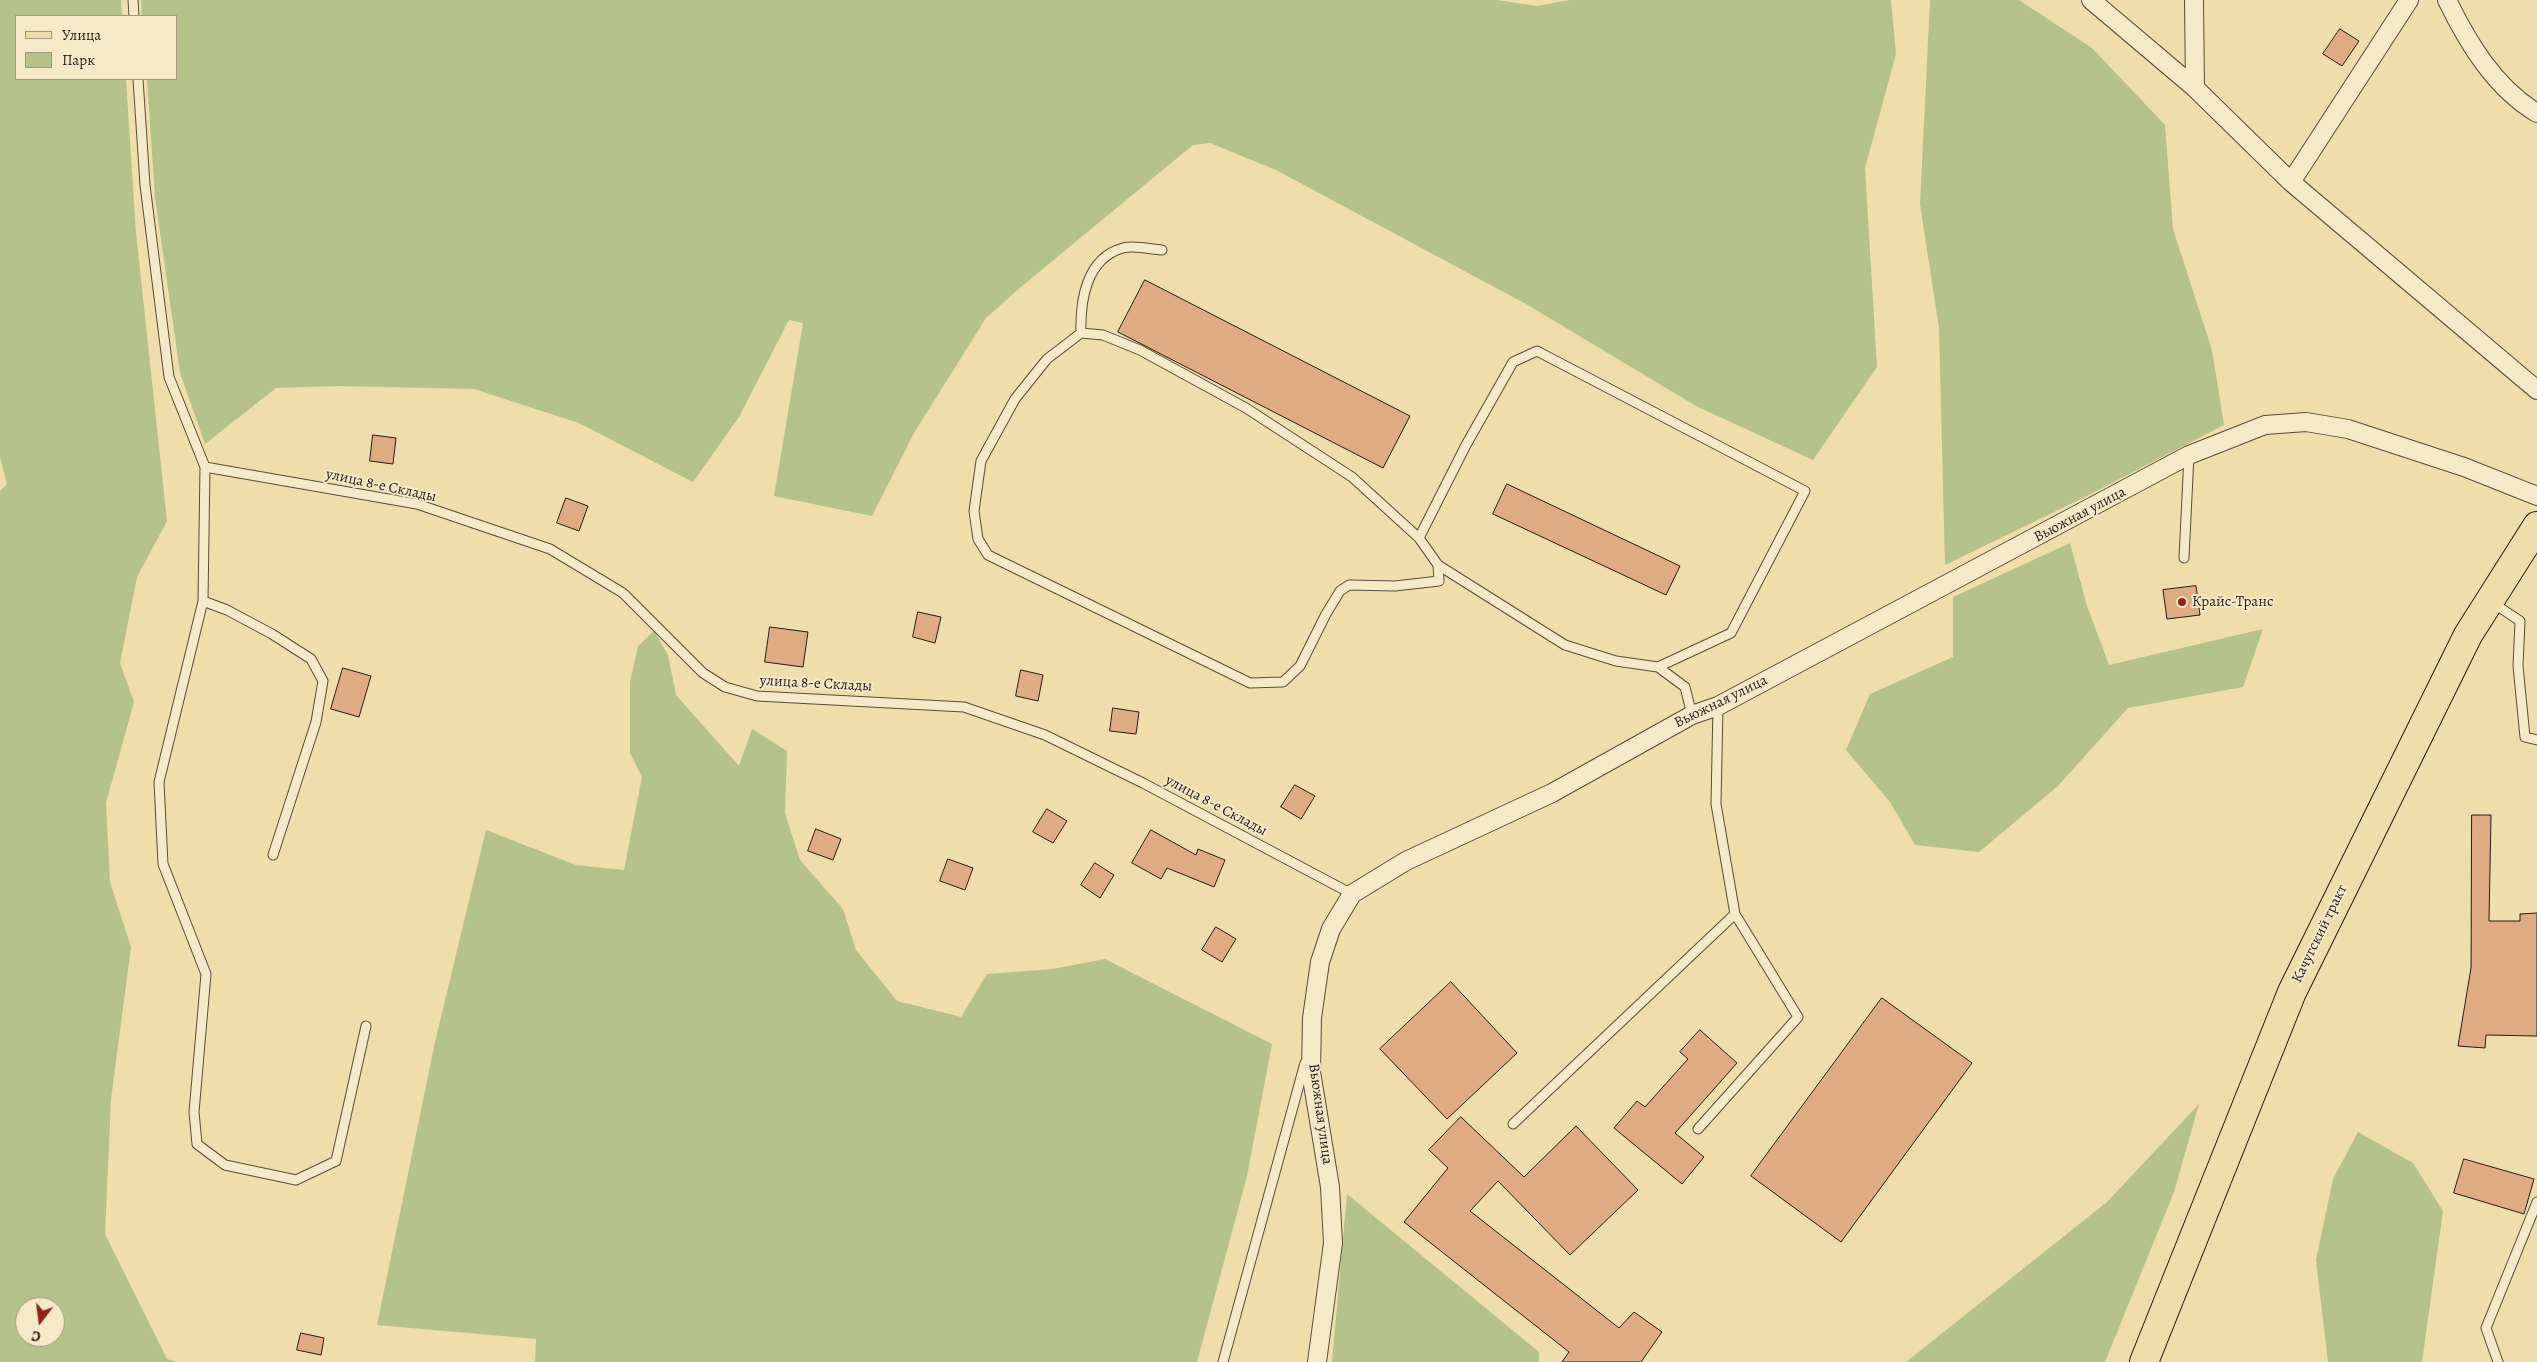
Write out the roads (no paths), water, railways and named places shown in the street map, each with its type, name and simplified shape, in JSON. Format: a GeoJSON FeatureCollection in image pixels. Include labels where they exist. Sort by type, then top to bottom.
{"type":"FeatureCollection","features":[{"type":"Feature","properties":{"kind":"main road","name":"Качугский тракт"},"geometry":{"type":"LineString","coordinates":[[2144,1362],[2292,992],[2468,635],[2537,526]]}},
{"type":"Feature","properties":{"kind":"street"},"geometry":{"type":"LineString","coordinates":[[2091,0],[2195,88],[2291,182],[2537,390]]}},
{"type":"Feature","properties":{"kind":"street"},"geometry":{"type":"LineString","coordinates":[[2194,0],[2195,88]]}},
{"type":"Feature","properties":{"kind":"street"},"geometry":{"type":"LineString","coordinates":[[2291,182],[2410,0]]}},
{"type":"Feature","properties":{"kind":"street"},"geometry":{"type":"LineString","coordinates":[[2447,0],[2463,33],[2492,73],[2524,105],[2537,113]]}},
{"type":"Feature","properties":{"kind":"street","name":"Вьюжная улица"},"geometry":{"type":"LineString","coordinates":[[1317,1362],[1334,1243],[1330,1187],[1311,1072],[1312,1018],[1320,962],[1331,929],[1352,894],[1406,860],[1552,794],[1692,715],[1718,706],[2189,455],[2265,425],[2306,422],[2348,430],[2464,467],[2537,496]]}},
{"type":"Feature","properties":{"kind":"lane"},"geometry":{"type":"LineString","coordinates":[[133,0],[134,15]]}},
{"type":"Feature","properties":{"kind":"lane"},"geometry":{"type":"LineString","coordinates":[[138,80],[145,185],[169,377],[205,467],[203,601],[160,782],[162,864],[206,974],[194,1112],[197,1144],[226,1165],[296,1180],[336,1161],[366,1026]]}},
{"type":"Feature","properties":{"kind":"lane"},"geometry":{"type":"LineString","coordinates":[[1082,333],[1081,312],[1087,284],[1100,260],[1123,248],[1162,250]]}},
{"type":"Feature","properties":{"kind":"lane"},"geometry":{"type":"LineString","coordinates":[[1438,565],[1439,582],[1395,586],[1350,585],[1340,591],[1326,614],[1300,666],[1283,682],[1270,684],[1250,682],[988,555],[978,539],[974,511],[981,461],[1015,399],[1047,359],[1082,333],[1103,335],[1140,350],[1246,408],[1352,477],[1419,538],[1438,565],[1565,645],[1616,660],[1658,667],[1685,687],[1692,715]]}},
{"type":"Feature","properties":{"kind":"lane"},"geometry":{"type":"LineString","coordinates":[[1419,538],[1466,445],[1513,362],[1537,351],[1805,492],[1731,633],[1658,667]]}},
{"type":"Feature","properties":{"kind":"lane"},"geometry":{"type":"LineString","coordinates":[[2184,558],[2189,455]]}},
{"type":"Feature","properties":{"kind":"lane","name":"улица 8-е Склады"},"geometry":{"type":"LineString","coordinates":[[205,467],[417,504],[550,549],[623,593],[703,673],[725,687],[757,696],[964,707],[1045,735],[1144,783],[1352,894]]}},
{"type":"Feature","properties":{"kind":"lane"},"geometry":{"type":"LineString","coordinates":[[203,601],[227,610],[272,634],[311,660],[323,680],[316,722],[273,855]]}},
{"type":"Feature","properties":{"kind":"lane"},"geometry":{"type":"LineString","coordinates":[[2490,601],[2520,620],[2518,666],[2525,738],[2537,740]]}},
{"type":"Feature","properties":{"kind":"lane"},"geometry":{"type":"LineString","coordinates":[[1698,1129],[1798,1017],[1735,914],[1716,804],[1718,706]]}},
{"type":"Feature","properties":{"kind":"lane"},"geometry":{"type":"LineString","coordinates":[[1513,1124],[1735,914]]}},
{"type":"Feature","properties":{"kind":"lane"},"geometry":{"type":"LineString","coordinates":[[1223,1362],[1312,1038]]}},
{"type":"Feature","properties":{"kind":"lane"},"geometry":{"type":"LineString","coordinates":[[2498,1362],[2486,1328],[2537,1202]]}},
{"type":"Feature","properties":{"kind":"place","name":"Крайс-Транс"},"geometry":{"type":"Point","coordinates":[2182,602]}}]}
